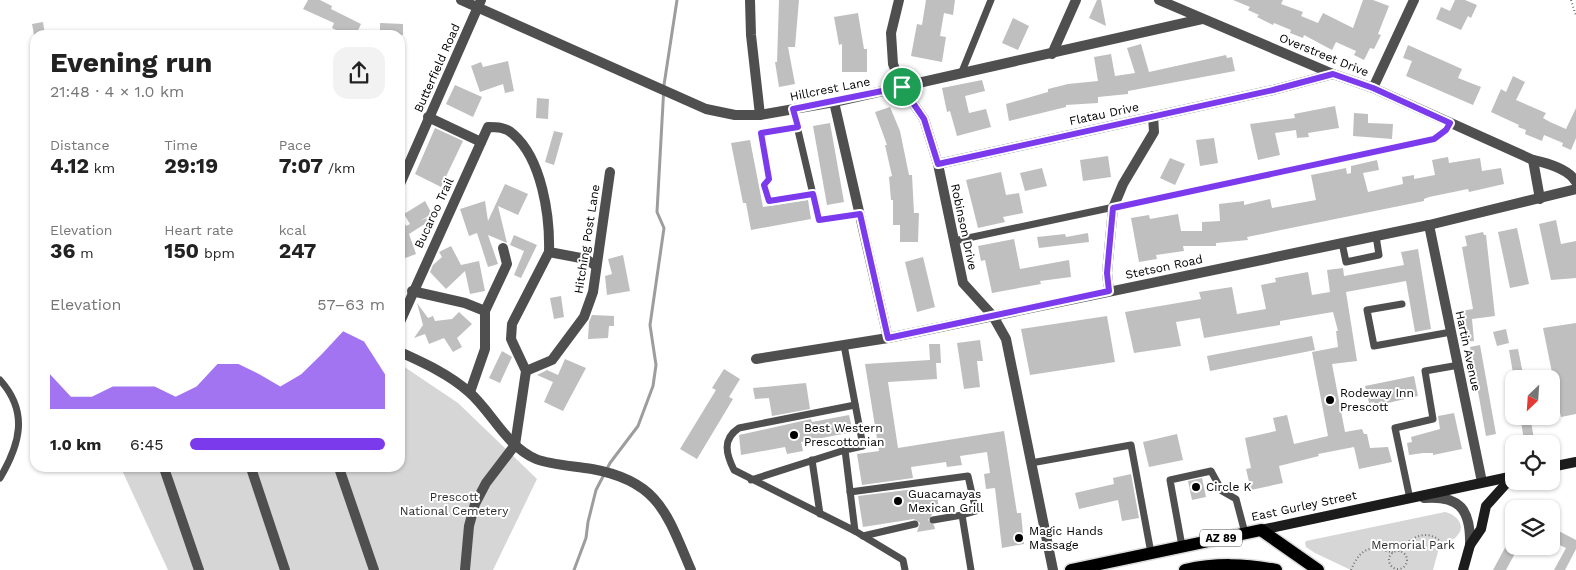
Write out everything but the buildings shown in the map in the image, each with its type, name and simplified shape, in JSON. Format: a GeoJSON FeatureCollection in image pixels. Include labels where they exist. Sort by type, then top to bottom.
{"type":"FeatureCollection","features":[{"type":"Feature","properties":{"kind":"main road"},"geometry":{"type":"LineString","coordinates":[[1560,465],[1576,462]]}},
{"type":"Feature","properties":{"kind":"main road","name":"East Gurley Street"},"geometry":{"type":"LineString","coordinates":[[1071,570],[1093,567],[1182,546],[1505,478]]}},
{"type":"Feature","properties":{"kind":"main road"},"geometry":{"type":"LineString","coordinates":[[1463,570],[1470,545],[1482,529],[1486,506],[1505,485]]}},
{"type":"Feature","properties":{"kind":"main road"},"geometry":{"type":"LineString","coordinates":[[1261,530],[1318,570]]}},
{"type":"Feature","properties":{"kind":"main road","name":"AZ 89"},"geometry":{"type":"LineString","coordinates":[[1185,570],[1209,565],[1243,564],[1276,570]]}},
{"type":"Feature","properties":{"kind":"street"},"geometry":{"type":"LineString","coordinates":[[461,0],[479,3]]}},
{"type":"Feature","properties":{"kind":"street"},"geometry":{"type":"LineString","coordinates":[[750,0],[750,35],[760,115]]}},
{"type":"Feature","properties":{"kind":"street","name":"Robinson Drive"},"geometry":{"type":"LineString","coordinates":[[899,0],[891,34],[893,64],[902,87],[924,119],[938,164],[963,282],[993,316],[1006,339],[1053,570]]}},
{"type":"Feature","properties":{"kind":"street"},"geometry":{"type":"LineString","coordinates":[[1052,54],[1076,0]]}},
{"type":"Feature","properties":{"kind":"street","name":"Overstreet Drive"},"geometry":{"type":"LineString","coordinates":[[1159,0],[1333,74],[1373,88],[1533,160],[1546,162],[1572,176],[1576,182]]}},
{"type":"Feature","properties":{"kind":"street"},"geometry":{"type":"LineString","coordinates":[[1373,88],[1414,0]]}},
{"type":"Feature","properties":{"kind":"street","name":"Hillcrest Lane"},"geometry":{"type":"LineString","coordinates":[[479,3],[706,109],[735,115],[760,115],[834,102],[1202,19]]}},
{"type":"Feature","properties":{"kind":"street","name":"Butterfield Road"},"geometry":{"type":"LineString","coordinates":[[405,172],[479,3]]}},
{"type":"Feature","properties":{"kind":"street","name":"Flatau Drive"},"geometry":{"type":"LineString","coordinates":[[938,164],[1273,90],[1333,74]]}},
{"type":"Feature","properties":{"kind":"street"},"geometry":{"type":"LineString","coordinates":[[834,102],[888,338]]}},
{"type":"Feature","properties":{"kind":"street"},"geometry":{"type":"LineString","coordinates":[[1109,291],[1107,273],[1113,208],[1123,184],[1154,132],[1153,116]]}},
{"type":"Feature","properties":{"kind":"street"},"geometry":{"type":"LineString","coordinates":[[428,117],[481,142],[488,128],[500,128],[512,133],[529,156],[542,189],[550,228],[549,252],[512,324],[512,339],[526,371],[516,445],[486,483],[475,504],[469,526],[464,570]]}},
{"type":"Feature","properties":{"kind":"street","name":"Bucaroo Trail"},"geometry":{"type":"LineString","coordinates":[[405,310],[481,142]]}},
{"type":"Feature","properties":{"kind":"street"},"geometry":{"type":"LineString","coordinates":[[1533,160],[1540,199]]}},
{"type":"Feature","properties":{"kind":"street","name":"Hitching Post Lane"},"geometry":{"type":"LineString","coordinates":[[526,371],[552,360],[584,317],[593,292],[610,172]]}},
{"type":"Feature","properties":{"kind":"street","name":"Stetson Road"},"geometry":{"type":"LineString","coordinates":[[756,359],[888,338],[1429,225],[1576,190]]}},
{"type":"Feature","properties":{"kind":"street","name":"Hartin Avenue"},"geometry":{"type":"LineString","coordinates":[[1429,225],[1482,482]]}},
{"type":"Feature","properties":{"kind":"street"},"geometry":{"type":"LineString","coordinates":[[470,392],[485,349],[485,311],[507,264],[503,248]]}},
{"type":"Feature","properties":{"kind":"street"},"geometry":{"type":"LineString","coordinates":[[549,252],[586,259],[596,266]]}},
{"type":"Feature","properties":{"kind":"street"},"geometry":{"type":"LineString","coordinates":[[412,292],[465,303],[485,311]]}},
{"type":"Feature","properties":{"kind":"street"},"geometry":{"type":"LineString","coordinates":[[405,355],[449,377],[470,392],[516,445],[536,459],[615,473],[645,490],[665,509],[691,570]]}},
{"type":"Feature","properties":{"kind":"street"},"geometry":{"type":"LineString","coordinates":[[165,472],[199,570]]}},
{"type":"Feature","properties":{"kind":"street"},"geometry":{"type":"LineString","coordinates":[[253,472],[285,570]]}},
{"type":"Feature","properties":{"kind":"street"},"geometry":{"type":"LineString","coordinates":[[340,472],[374,570]]}},
{"type":"Feature","properties":{"kind":"street"},"geometry":{"type":"LineString","coordinates":[[1410,499],[1433,497],[1454,501],[1465,510],[1471,526],[1470,545]]}},
{"type":"Feature","properties":{"kind":"lane"},"geometry":{"type":"LineString","coordinates":[[961,74],[991,0]]}},
{"type":"Feature","properties":{"kind":"lane"},"geometry":{"type":"LineString","coordinates":[[793,109],[819,220],[860,214]]}},
{"type":"Feature","properties":{"kind":"lane"},"geometry":{"type":"LineString","coordinates":[[954,241],[1434,139],[1446,130],[1450,123]]}},
{"type":"Feature","properties":{"kind":"lane"},"geometry":{"type":"LineString","coordinates":[[798,127],[761,133],[769,179],[764,185],[769,201],[813,194]]}},
{"type":"Feature","properties":{"kind":"lane"},"geometry":{"type":"LineString","coordinates":[[1342,243],[1346,262],[1371,257],[1379,255],[1376,236]]}},
{"type":"Feature","properties":{"kind":"lane"},"geometry":{"type":"LineString","coordinates":[[1402,304],[1367,310],[1374,346],[1451,332]]}},
{"type":"Feature","properties":{"kind":"lane"},"geometry":{"type":"LineString","coordinates":[[751,480],[863,446],[844,345]]}},
{"type":"Feature","properties":{"kind":"lane"},"geometry":{"type":"LineString","coordinates":[[1410,499],[1395,428],[1433,419],[1425,370],[1458,365]]}},
{"type":"Feature","properties":{"kind":"lane"},"geometry":{"type":"LineString","coordinates":[[0,380],[7,388],[18,413],[19,438],[1,473]]}},
{"type":"Feature","properties":{"kind":"lane"},"geometry":{"type":"LineString","coordinates":[[855,405],[739,428],[731,433],[726,446],[727,455],[734,470],[864,536],[903,560],[905,570]]}},
{"type":"Feature","properties":{"kind":"lane"},"geometry":{"type":"LineString","coordinates":[[1031,463],[1131,445],[1151,553]]}},
{"type":"Feature","properties":{"kind":"lane"},"geometry":{"type":"LineString","coordinates":[[845,450],[855,531]]}},
{"type":"Feature","properties":{"kind":"lane"},"geometry":{"type":"LineString","coordinates":[[812,460],[820,514]]}},
{"type":"Feature","properties":{"kind":"lane"},"geometry":{"type":"LineString","coordinates":[[1182,546],[1170,480],[1211,471],[1222,491],[1236,499],[1245,533]]}},
{"type":"Feature","properties":{"kind":"lane"},"geometry":{"type":"LineString","coordinates":[[850,492],[968,476],[976,511],[933,520]]}},
{"type":"Feature","properties":{"kind":"lane"},"geometry":{"type":"LineString","coordinates":[[962,515],[972,570]]}},
{"type":"Feature","properties":{"kind":"lane"},"geometry":{"type":"LineString","coordinates":[[864,536],[915,524]]}},
{"type":"Feature","properties":{"kind":"path"},"geometry":{"type":"LineString","coordinates":[[1571,0],[1576,16]]}},
{"type":"Feature","properties":{"kind":"path"},"geometry":{"type":"LineString","coordinates":[[1351,570],[1356,559],[1368,550],[1378,548],[1393,552],[1399,551],[1413,537],[1427,535],[1439,540],[1444,545]]}},
{"type":"Feature","properties":{"kind":"path"},"geometry":{"type":"LineString","coordinates":[[1393,552],[1389,558],[1390,564],[1394,569],[1401,569],[1406,566],[1408,559],[1405,554],[1399,551]]}},
{"type":"Feature","properties":{"kind":"green space","name":"Prescott National Cemetery"},"geometry":{"type":"Polygon","coordinates":[[[405,367],[458,403],[537,479],[493,570],[168,570],[123,472],[405,472],[405,367]]]}},
{"type":"Feature","properties":{"kind":"green space","name":"Memorial Park"},"geometry":{"type":"Polygon","coordinates":[[[1445,512],[1453,515],[1459,521],[1461,528],[1457,536],[1439,548],[1433,570],[1351,570],[1315,553],[1306,547],[1305,543],[1306,541],[1445,512]]]}},
{"type":"Feature","properties":{"kind":"waterway"},"geometry":{"type":"LineString","coordinates":[[574,570],[586,538],[596,490],[610,463],[638,426],[653,386],[656,365],[650,325],[664,228],[657,212],[664,85],[677,0]]}},
{"type":"Feature","properties":{"kind":"place","name":"Rodeway Inn Prescott"},"geometry":{"type":"Point","coordinates":[1330,400]}},
{"type":"Feature","properties":{"kind":"place","name":"Best Western Prescottonian"},"geometry":{"type":"Point","coordinates":[794,435]}},
{"type":"Feature","properties":{"kind":"place","name":"Circle K"},"geometry":{"type":"Point","coordinates":[1196,487]}},
{"type":"Feature","properties":{"kind":"place","name":"Guacamayas Mexican Grill"},"geometry":{"type":"Point","coordinates":[898,501]}},
{"type":"Feature","properties":{"kind":"place","name":"Magic Hands Massage"},"geometry":{"type":"Point","coordinates":[1019,538]}},
{"type":"Feature","properties":{"kind":"route"},"geometry":{"type":"LineString","coordinates":[[1333,74],[1373,88],[1450,123],[1446,130],[1434,139],[1113,208],[1107,273],[1109,291],[888,338],[860,214],[819,220],[813,194],[769,201],[764,185],[769,179],[761,133],[798,127],[793,109],[902,87],[924,119],[938,164],[1273,90],[1333,74]]}}]}
